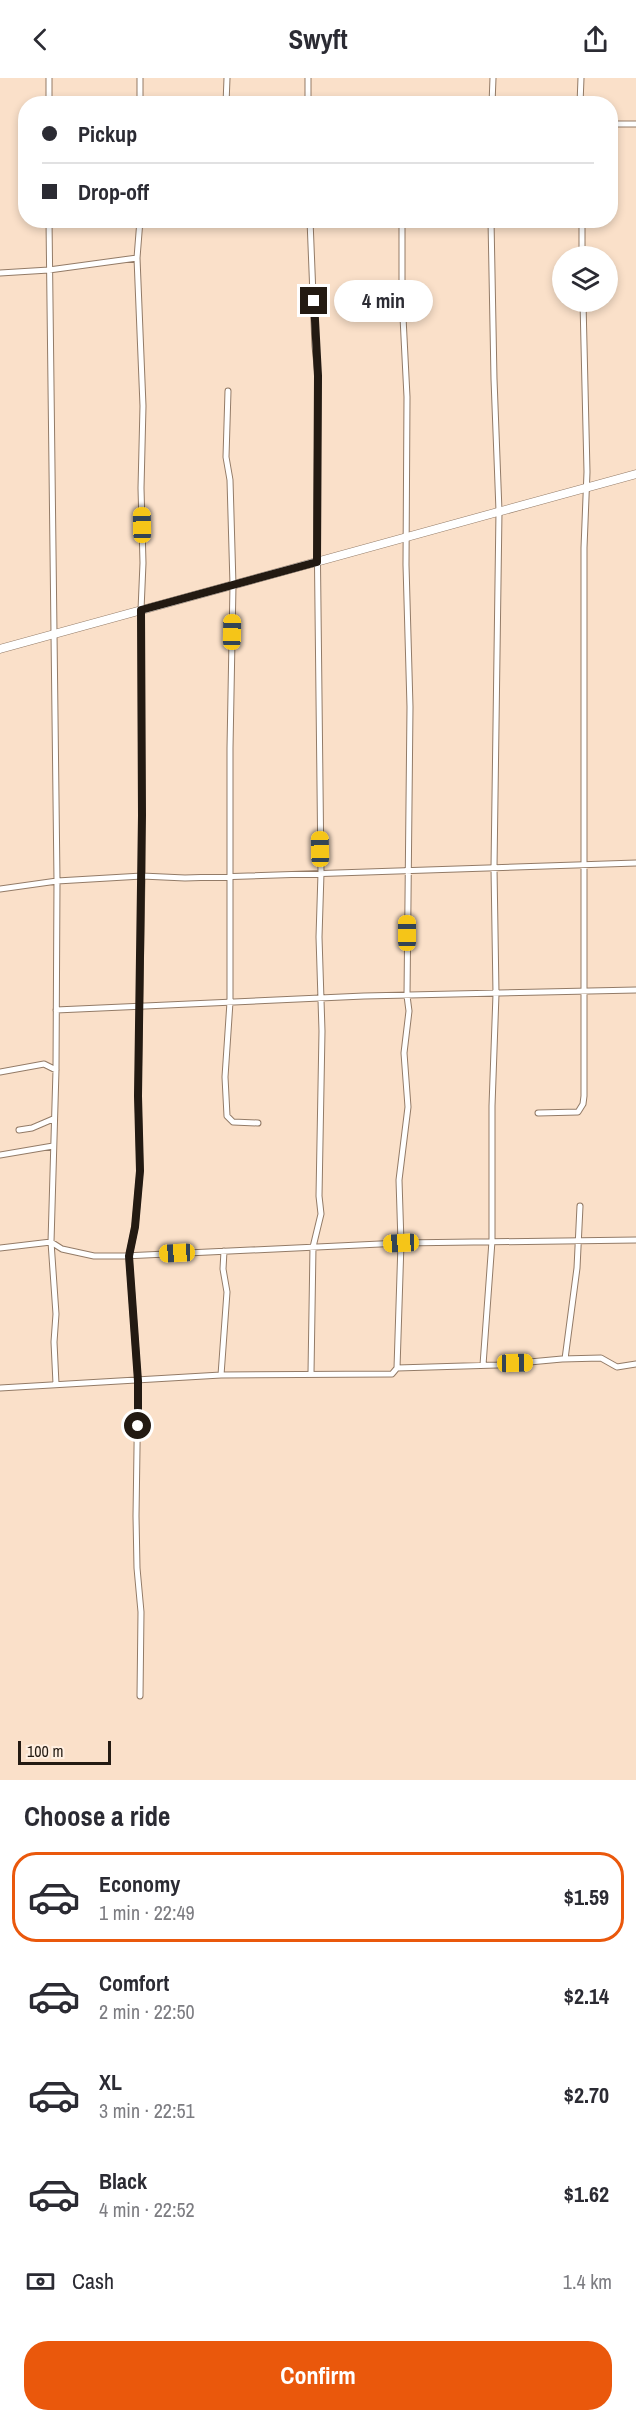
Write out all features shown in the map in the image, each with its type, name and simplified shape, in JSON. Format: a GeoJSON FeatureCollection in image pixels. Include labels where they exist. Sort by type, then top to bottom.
{"type":"FeatureCollection","features":[{"type":"Feature","properties":{"kind":"street"},"geometry":{"type":"LineString","coordinates":[[49,78],[49,96]]}},
{"type":"Feature","properties":{"kind":"street"},"geometry":{"type":"LineString","coordinates":[[140,78],[140,96]]}},
{"type":"Feature","properties":{"kind":"street"},"geometry":{"type":"LineString","coordinates":[[226,96],[227,78]]}},
{"type":"Feature","properties":{"kind":"street"},"geometry":{"type":"LineString","coordinates":[[308,78],[308,96]]}},
{"type":"Feature","properties":{"kind":"street"},"geometry":{"type":"LineString","coordinates":[[492,96],[493,78]]}},
{"type":"Feature","properties":{"kind":"street"},"geometry":{"type":"LineString","coordinates":[[580,96],[581,78]]}},
{"type":"Feature","properties":{"kind":"street"},"geometry":{"type":"LineString","coordinates":[[618,124],[636,124]]}},
{"type":"Feature","properties":{"kind":"street"},"geometry":{"type":"LineString","coordinates":[[49,228],[57,881],[56,1070],[51,1242],[56,1314],[54,1342],[56,1384]]}},
{"type":"Feature","properties":{"kind":"street"},"geometry":{"type":"LineString","coordinates":[[139,228],[137,258],[143,406],[141,488],[143,563],[141,610],[142,876],[138,1096],[140,1171],[136,1217],[129,1256],[138,1381],[136,1526],[141,1612],[140,1696]]}},
{"type":"Feature","properties":{"kind":"street"},"geometry":{"type":"LineString","coordinates":[[310,228],[318,376],[317,562],[321,873],[321,1214],[313,1247],[311,1373]]}},
{"type":"Feature","properties":{"kind":"street"},"geometry":{"type":"LineString","coordinates":[[0,1388],[222,1375],[392,1374],[397,1368],[401,1243],[399,1180],[408,1107],[404,1053],[408,1029],[407,870],[410,706],[407,397],[402,297],[402,228]]}},
{"type":"Feature","properties":{"kind":"street"},"geometry":{"type":"LineString","coordinates":[[483,1365],[492,1241],[492,1106],[496,994],[494,868],[500,511],[494,379],[491,228]]}},
{"type":"Feature","properties":{"kind":"street"},"geometry":{"type":"LineString","coordinates":[[582,228],[582,246]]}},
{"type":"Feature","properties":{"kind":"street"},"geometry":{"type":"LineString","coordinates":[[0,273],[49,270],[137,258]]}},
{"type":"Feature","properties":{"kind":"street"},"geometry":{"type":"LineString","coordinates":[[538,1113],[578,1112],[583,1104],[584,548],[587,489],[583,312]]}},
{"type":"Feature","properties":{"kind":"street"},"geometry":{"type":"LineString","coordinates":[[228,391],[226,458],[230,480],[233,585],[230,748],[230,1002],[225,1077],[227,1116],[233,1122],[258,1123]]}},
{"type":"Feature","properties":{"kind":"street"},"geometry":{"type":"LineString","coordinates":[[0,649],[636,474]]}},
{"type":"Feature","properties":{"kind":"street"},"geometry":{"type":"LineString","coordinates":[[0,889],[57,881],[142,876],[185,878],[636,863]]}},
{"type":"Feature","properties":{"kind":"street"},"geometry":{"type":"LineString","coordinates":[[56,1010],[364,996],[636,990]]}},
{"type":"Feature","properties":{"kind":"street"},"geometry":{"type":"LineString","coordinates":[[0,1072],[44,1064],[56,1070]]}},
{"type":"Feature","properties":{"kind":"street"},"geometry":{"type":"LineString","coordinates":[[19,1130],[53,1119]]}},
{"type":"Feature","properties":{"kind":"street"},"geometry":{"type":"LineString","coordinates":[[0,1155],[53,1146]]}},
{"type":"Feature","properties":{"kind":"street"},"geometry":{"type":"LineString","coordinates":[[565,1359],[579,1240],[580,1206]]}},
{"type":"Feature","properties":{"kind":"street"},"geometry":{"type":"LineString","coordinates":[[0,1248],[51,1242],[62,1249],[94,1256],[129,1256],[401,1243],[636,1240]]}},
{"type":"Feature","properties":{"kind":"street"},"geometry":{"type":"LineString","coordinates":[[222,1375],[227,1292],[223,1269],[224,1251]]}},
{"type":"Feature","properties":{"kind":"street"},"geometry":{"type":"LineString","coordinates":[[397,1368],[601,1358],[617,1366],[636,1364]]}},
{"type":"Feature","properties":{"kind":"route"},"geometry":{"type":"LineString","coordinates":[[138,1426],[138,1381],[129,1256],[139,1198],[140,1171],[138,1096],[142,876],[141,610],[317,562],[318,376],[314,301]]}}]}
